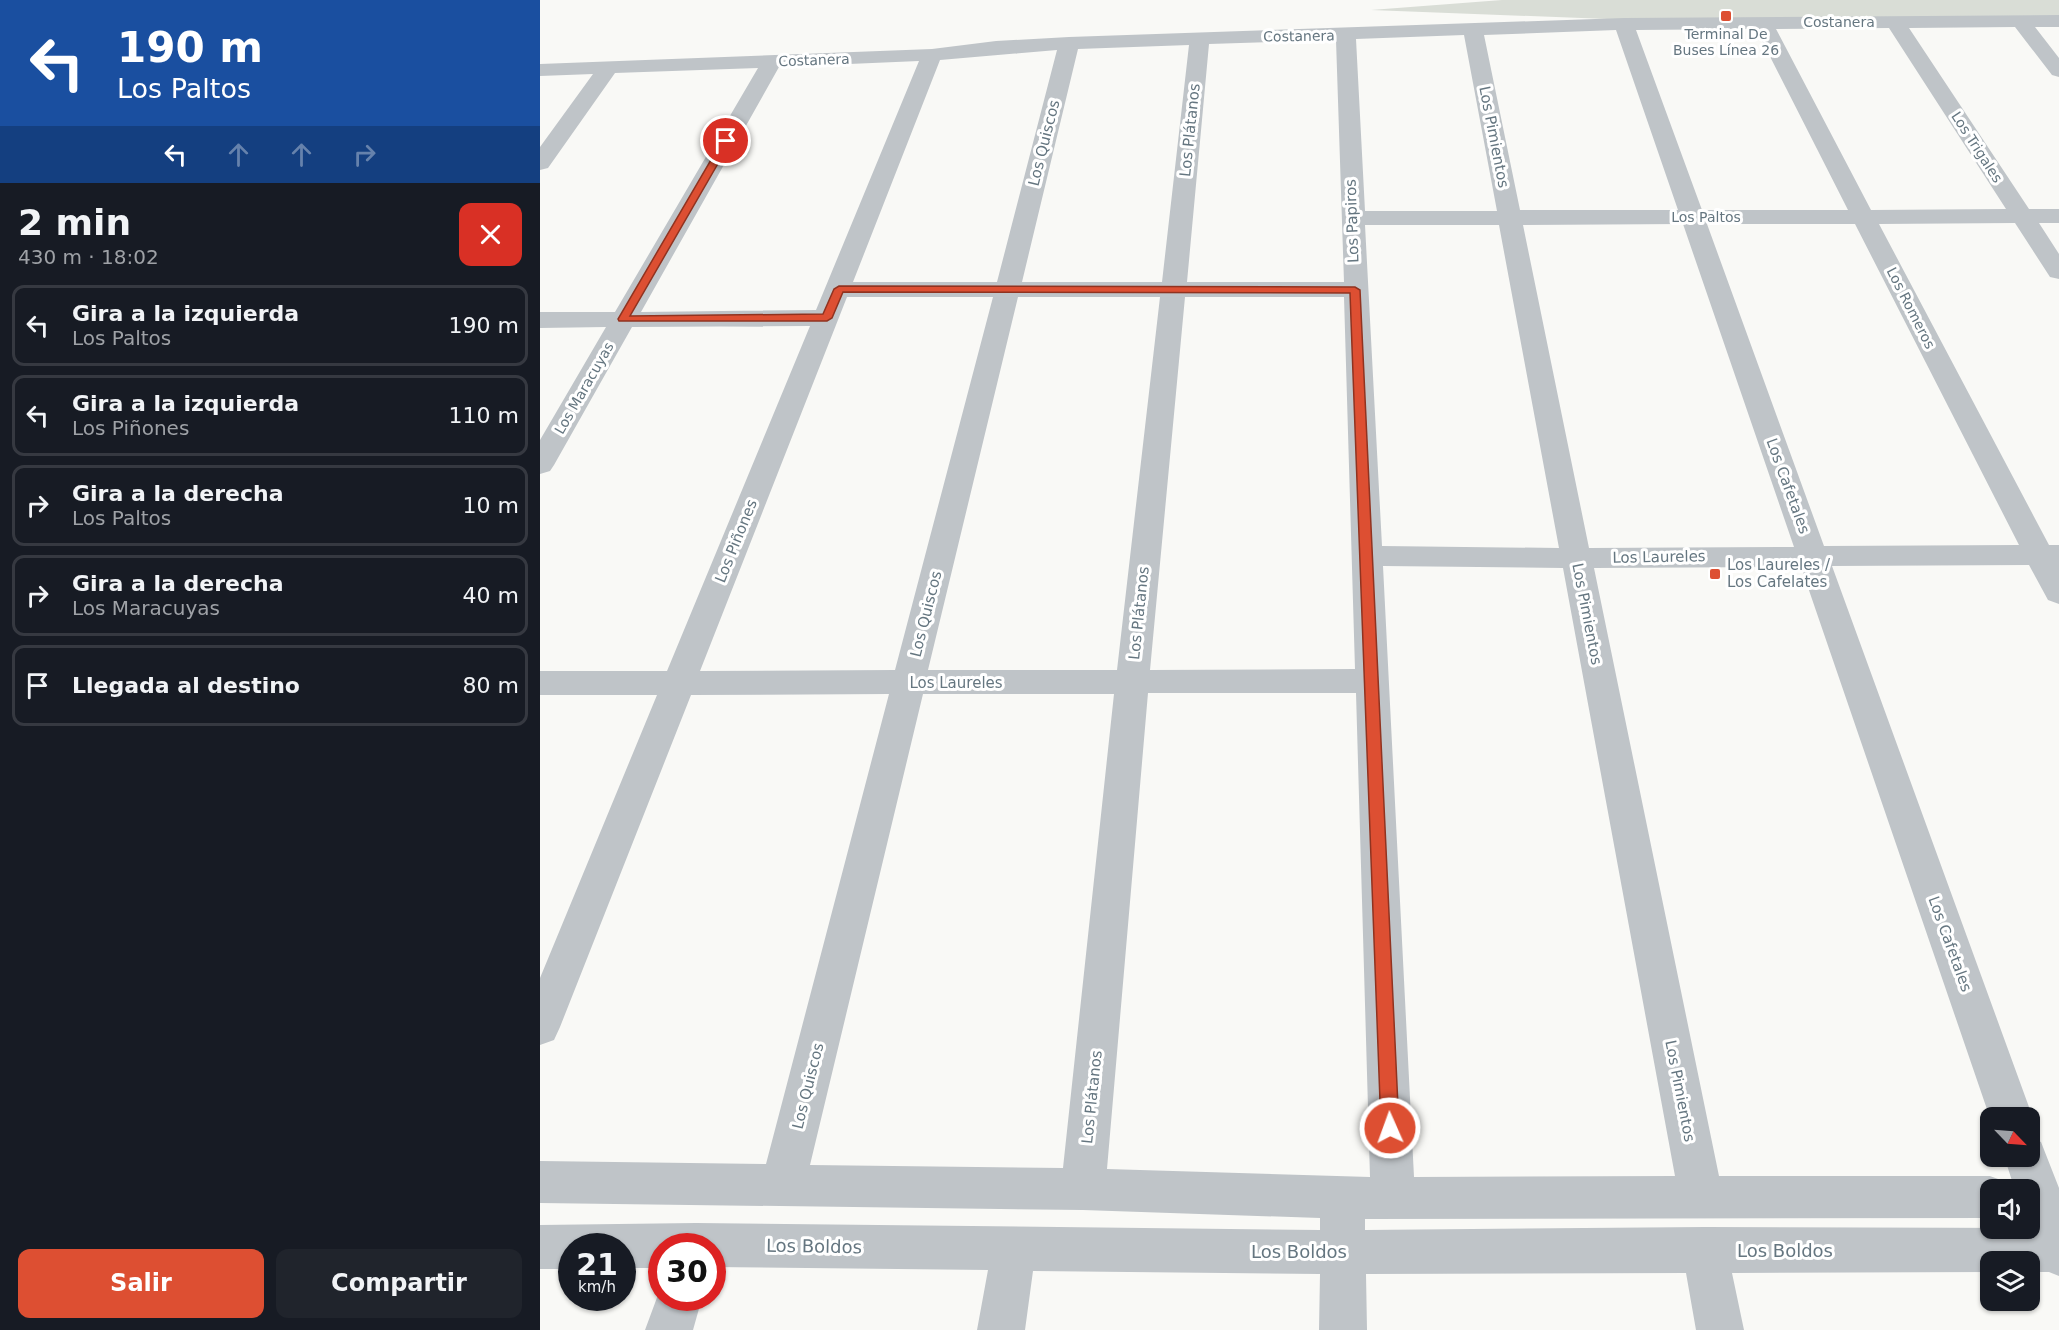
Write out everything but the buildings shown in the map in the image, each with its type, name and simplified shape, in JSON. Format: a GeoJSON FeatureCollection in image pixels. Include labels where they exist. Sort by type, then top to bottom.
{"type":"FeatureCollection","features":[{"type":"Feature","properties":{"kind":"street"},"geometry":{"type":"LineString","coordinates":[[2020,21],[2059,71]]}},
{"type":"Feature","properties":{"kind":"street","name":"Costanera"},"geometry":{"type":"LineString","coordinates":[[540,70],[932,55],[996,47],[1069,43],[1624,24],[2059,21]]}},
{"type":"Feature","properties":{"kind":"street","name":"Los Trigales"},"geometry":{"type":"LineString","coordinates":[[1895,22],[2059,272]]}},
{"type":"Feature","properties":{"kind":"street","name":"Los Romeros"},"geometry":{"type":"LineString","coordinates":[[1762,23],[1863,216],[2049,555],[2059,593]]}},
{"type":"Feature","properties":{"kind":"street","name":"Los Cafetales"},"geometry":{"type":"LineString","coordinates":[[1624,24],[2008,1107]]}},
{"type":"Feature","properties":{"kind":"street","name":"Los Pimientos"},"geometry":{"type":"LineString","coordinates":[[1473,30],[1701,1197]]}},
{"type":"Feature","properties":{"kind":"street","name":"Los Papiros"},"geometry":{"type":"LineString","coordinates":[[1346,35],[1393,1198]]}},
{"type":"Feature","properties":{"kind":"street","name":"Los Plátanos"},"geometry":{"type":"LineString","coordinates":[[1083,1189],[1132,683],[1200,38]]}},
{"type":"Feature","properties":{"kind":"street","name":"Los Quiscos"},"geometry":{"type":"LineString","coordinates":[[783,1185],[1069,43]]}},
{"type":"Feature","properties":{"kind":"street","name":"Los Piñones"},"geometry":{"type":"LineString","coordinates":[[540,1027],[932,55]]}},
{"type":"Feature","properties":{"kind":"street","name":"Los Maracuyas"},"geometry":{"type":"LineString","coordinates":[[540,465],[772,61]]}},
{"type":"Feature","properties":{"kind":"street"},"geometry":{"type":"LineString","coordinates":[[540,163],[608,68]]}},
{"type":"Feature","properties":{"kind":"street","name":"Los Paltos"},"geometry":{"type":"LineString","coordinates":[[1352,218],[2059,216]]}},
{"type":"Feature","properties":{"kind":"street"},"geometry":{"type":"LineString","coordinates":[[839,289],[1355,290]]}},
{"type":"Feature","properties":{"kind":"street"},"geometry":{"type":"LineString","coordinates":[[540,320],[827,318]]}},
{"type":"Feature","properties":{"kind":"street","name":"Los Laureles"},"geometry":{"type":"LineString","coordinates":[[1367,556],[1576,558],[2049,555]]}},
{"type":"Feature","properties":{"kind":"street","name":"Los Laureles"},"geometry":{"type":"LineString","coordinates":[[540,683],[1372,681]]}},
{"type":"Feature","properties":{"kind":"street"},"geometry":{"type":"LineString","coordinates":[[2031,1167],[2043,1197],[2059,1252]]}},
{"type":"Feature","properties":{"kind":"street"},"geometry":{"type":"LineString","coordinates":[[540,1182],[1083,1189],[1342,1198],[1980,1197]]}},
{"type":"Feature","properties":{"kind":"street"},"geometry":{"type":"LineString","coordinates":[[1342,1198],[1343,1330]]}},
{"type":"Feature","properties":{"kind":"street","name":"Los Boldos"},"geometry":{"type":"LineString","coordinates":[[540,1247],[648,1246]]}},
{"type":"Feature","properties":{"kind":"street","name":"Los Boldos"},"geometry":{"type":"LineString","coordinates":[[726,1246],[1343,1252],[1705,1250],[2059,1252]]}},
{"type":"Feature","properties":{"kind":"street"},"geometry":{"type":"LineString","coordinates":[[1001,1330],[1014,1249]]}},
{"type":"Feature","properties":{"kind":"street"},"geometry":{"type":"LineString","coordinates":[[1705,1250],[1719,1330]]}},
{"type":"Feature","properties":{"kind":"street"},"geometry":{"type":"LineString","coordinates":[[669,1330],[675,1311]]}},
{"type":"Feature","properties":{"kind":"shaded area"},"geometry":{"type":"Polygon","coordinates":[[[1502,0],[2059,0],[2059,16],[1633,20],[1371,10],[1502,0]]]}},
{"type":"Feature","properties":{"kind":"place","name":"Terminal De Buses Línea 26"},"geometry":{"type":"Point","coordinates":[1726,16]}},
{"type":"Feature","properties":{"kind":"place","name":"Los Laureles / Los Cafelates"},"geometry":{"type":"Point","coordinates":[1715,574]}},
{"type":"Feature","properties":{"kind":"route"},"geometry":{"type":"LineString","coordinates":[[726,141],[623,319],[827,318],[839,289],[1355,290],[1390,1128]]}}]}
